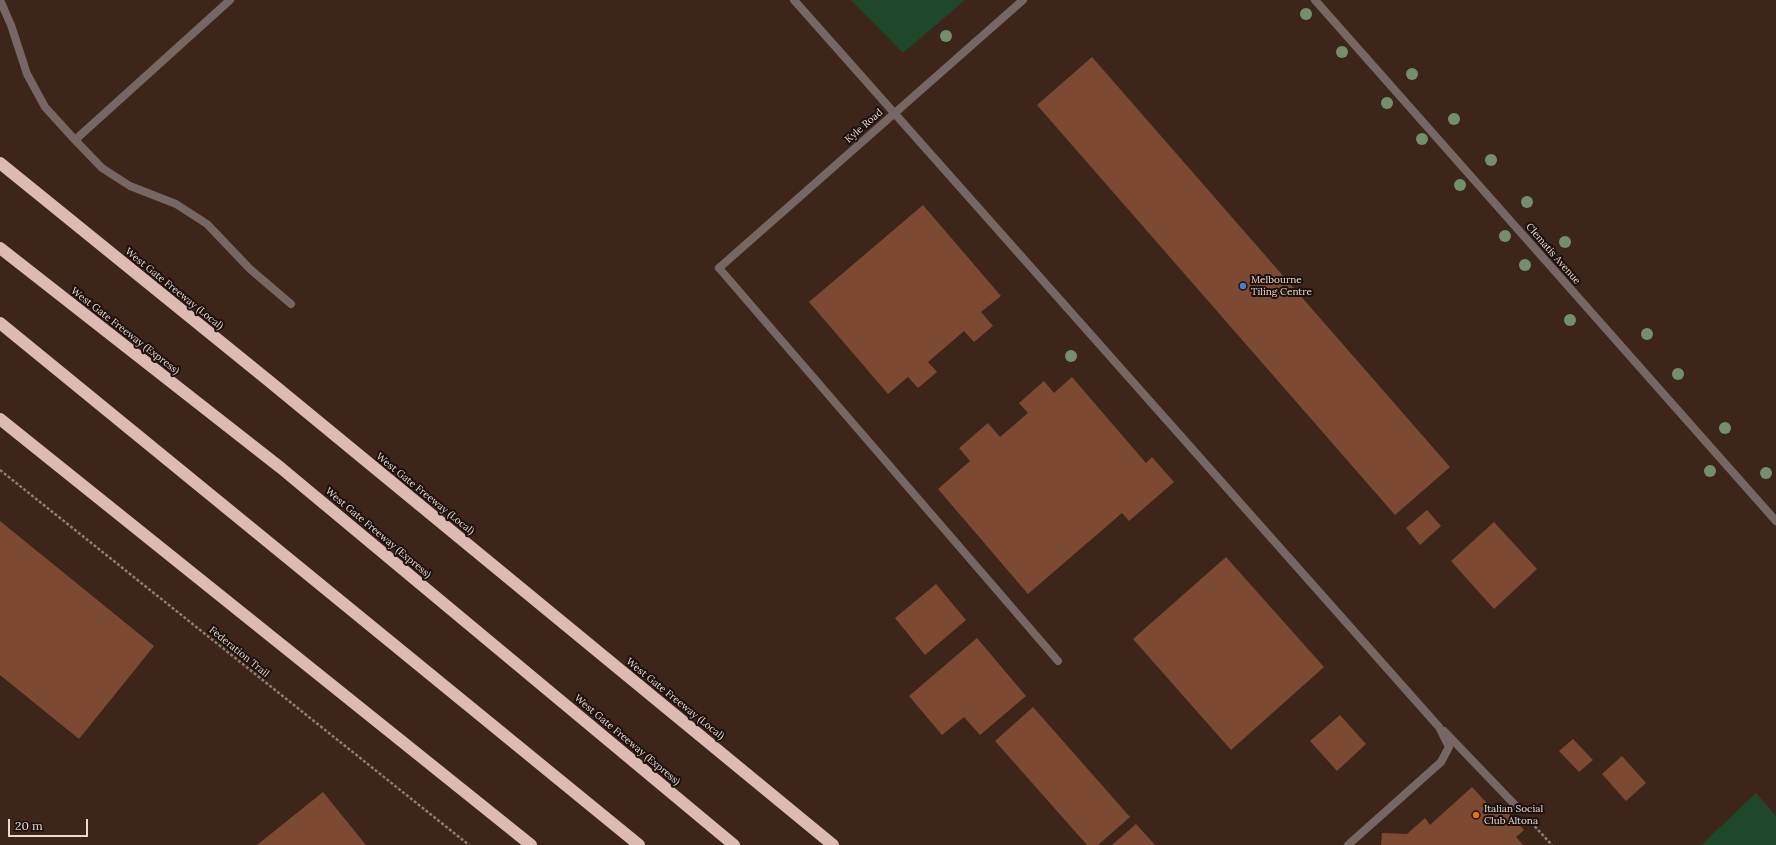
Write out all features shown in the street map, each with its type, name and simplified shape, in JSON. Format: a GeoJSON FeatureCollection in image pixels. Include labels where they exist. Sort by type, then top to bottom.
{"type":"FeatureCollection","features":[{"type":"Feature","properties":{"kind":"highway","name":"West Gate Freeway (Local)"},"geometry":{"type":"LineString","coordinates":[[0,163],[269,381],[833,845]]}},
{"type":"Feature","properties":{"kind":"highway","name":"West Gate Freeway (Express)"},"geometry":{"type":"LineString","coordinates":[[0,248],[281,468],[734,845]]}},
{"type":"Feature","properties":{"kind":"highway"},"geometry":{"type":"LineString","coordinates":[[0,323],[639,845]]}},
{"type":"Feature","properties":{"kind":"highway"},"geometry":{"type":"LineString","coordinates":[[0,419],[531,845]]}},
{"type":"Feature","properties":{"kind":"street"},"geometry":{"type":"LineString","coordinates":[[0,0],[11,25],[27,74],[45,107],[75,140],[102,168],[130,186],[176,204],[207,224],[250,270],[291,304]]}},
{"type":"Feature","properties":{"kind":"street"},"geometry":{"type":"LineString","coordinates":[[75,140],[230,0]]}},
{"type":"Feature","properties":{"kind":"street"},"geometry":{"type":"LineString","coordinates":[[794,0],[1439,727],[1517,806]]}},
{"type":"Feature","properties":{"kind":"street","name":"Kyle Road"},"geometry":{"type":"LineString","coordinates":[[1023,0],[719,268],[1058,661]]}},
{"type":"Feature","properties":{"kind":"street","name":"Clematis Avenue"},"geometry":{"type":"LineString","coordinates":[[1315,0],[1776,521]]}},
{"type":"Feature","properties":{"kind":"street"},"geometry":{"type":"LineString","coordinates":[[1348,845],[1441,762],[1448,747],[1439,727]]}},
{"type":"Feature","properties":{"kind":"path","name":"Federation Trail"},"geometry":{"type":"LineString","coordinates":[[0,470],[469,845]]}},
{"type":"Feature","properties":{"kind":"path"},"geometry":{"type":"LineString","coordinates":[[1517,806],[1552,845]]}},
{"type":"Feature","properties":{"kind":"green space"},"geometry":{"type":"Polygon","coordinates":[[[851,0],[965,0],[903,53],[851,0]]]}},
{"type":"Feature","properties":{"kind":"green space"},"geometry":{"type":"Polygon","coordinates":[[[1756,793],[1776,816],[1776,845],[1701,845],[1756,793]]]}},
{"type":"Feature","properties":{"kind":"building","name":"Melbourne Tiling Centre"},"geometry":{"type":"Polygon","coordinates":[[[1092,57],[1450,467],[1395,515],[1037,105],[1092,57]]]}},
{"type":"Feature","properties":{"kind":"building"},"geometry":{"type":"Polygon","coordinates":[[[923,205],[1001,296],[981,312],[993,326],[974,342],[964,331],[928,362],[937,372],[918,388],[908,377],[888,394],[809,302],[923,205]]]}},
{"type":"Feature","properties":{"kind":"building"},"geometry":{"type":"Polygon","coordinates":[[[1072,377],[1146,463],[1152,457],[1174,482],[1129,521],[1122,513],[1028,594],[938,489],[970,461],[959,448],[988,423],[1000,437],[1028,413],[1019,403],[1044,381],[1054,393],[1072,377]]]}},
{"type":"Feature","properties":{"kind":"building"},"geometry":{"type":"Polygon","coordinates":[[[1427,510],[1441,526],[1420,545],[1406,528],[1427,510]]]}},
{"type":"Feature","properties":{"kind":"building"},"geometry":{"type":"Polygon","coordinates":[[[0,521],[154,646],[79,739],[0,675],[0,521]]]}},
{"type":"Feature","properties":{"kind":"building"},"geometry":{"type":"Polygon","coordinates":[[[1494,522],[1537,569],[1494,609],[1451,561],[1494,522]]]}},
{"type":"Feature","properties":{"kind":"building"},"geometry":{"type":"Polygon","coordinates":[[[1226,557],[1324,667],[1231,750],[1133,639],[1226,557]]]}},
{"type":"Feature","properties":{"kind":"building"},"geometry":{"type":"Polygon","coordinates":[[[936,584],[966,620],[925,655],[895,618],[936,584]]]}},
{"type":"Feature","properties":{"kind":"building"},"geometry":{"type":"Polygon","coordinates":[[[977,638],[1026,696],[980,735],[964,717],[942,735],[909,696],[977,638]]]}},
{"type":"Feature","properties":{"kind":"building"},"geometry":{"type":"Polygon","coordinates":[[[1033,707],[1130,817],[1098,845],[1087,845],[995,741],[1033,707]]]}},
{"type":"Feature","properties":{"kind":"building"},"geometry":{"type":"Polygon","coordinates":[[[1340,715],[1366,744],[1337,771],[1310,741],[1340,715]]]}},
{"type":"Feature","properties":{"kind":"building"},"geometry":{"type":"Polygon","coordinates":[[[1573,739],[1593,760],[1579,772],[1559,751],[1573,739]]]}},
{"type":"Feature","properties":{"kind":"building"},"geometry":{"type":"Polygon","coordinates":[[[1622,756],[1646,783],[1626,801],[1602,774],[1622,756]]]}},
{"type":"Feature","properties":{"kind":"building","name":"Italian Social Club Altona"},"geometry":{"type":"Polygon","coordinates":[[[1472,787],[1495,812],[1502,806],[1524,830],[1516,837],[1523,845],[1381,845],[1382,833],[1407,834],[1425,818],[1430,825],[1472,787]]]}},
{"type":"Feature","properties":{"kind":"building"},"geometry":{"type":"Polygon","coordinates":[[[323,792],[366,845],[257,845],[323,792]]]}},
{"type":"Feature","properties":{"kind":"building"},"geometry":{"type":"Polygon","coordinates":[[[1136,824],[1155,845],[1112,845],[1136,824]]]}},
{"type":"Feature","properties":{"kind":"place","name":"Melbourne Tiling Centre"},"geometry":{"type":"Point","coordinates":[1243,286]}},
{"type":"Feature","properties":{"kind":"place","name":"Italian Social Club Altona"},"geometry":{"type":"Point","coordinates":[1476,815]}}]}
